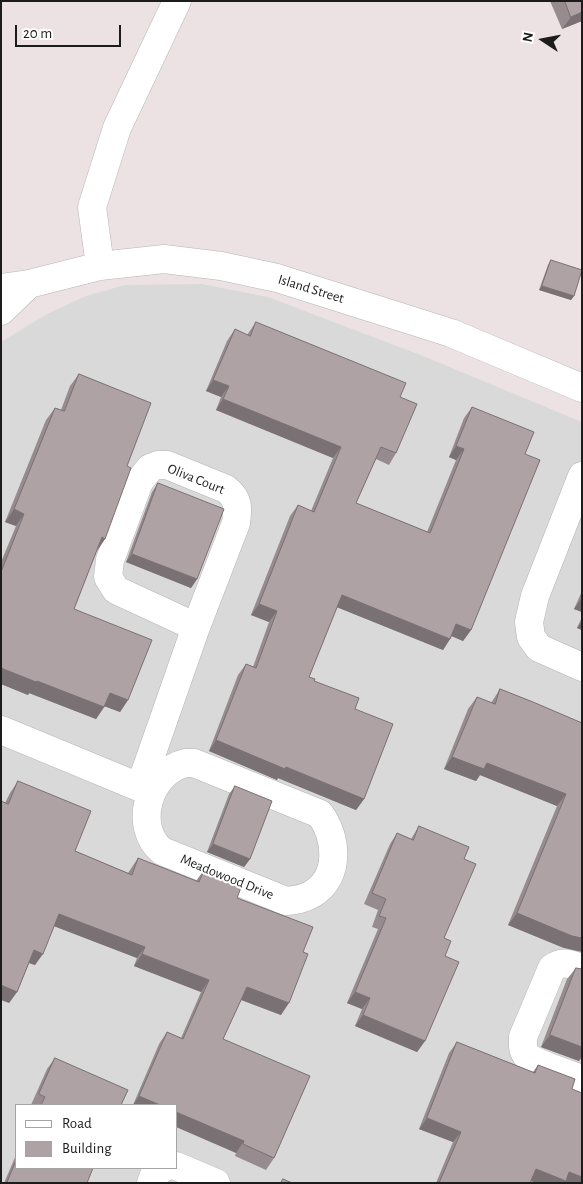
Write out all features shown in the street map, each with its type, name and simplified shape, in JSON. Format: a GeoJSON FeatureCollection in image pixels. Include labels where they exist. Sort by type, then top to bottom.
{"type":"FeatureCollection","features":[{"type":"Feature","properties":{"kind":"street"},"geometry":{"type":"LineString","coordinates":[[100,266],[92,207],[117,128],[177,1]]}},
{"type":"Feature","properties":{"kind":"street","name":"Island Street"},"geometry":{"type":"LineString","coordinates":[[1,288],[28,284],[100,266],[164,258],[221,266],[277,278],[451,332],[582,388]]}},
{"type":"Feature","properties":{"kind":"street"},"geometry":{"type":"LineString","coordinates":[[1,312],[28,284]]}},
{"type":"Feature","properties":{"kind":"street","name":"Oliva Court"},"geometry":{"type":"LineString","coordinates":[[145,790],[196,627],[236,523],[238,503],[234,495],[226,488],[167,465],[158,465],[150,468],[139,482],[110,560],[108,577],[116,590],[196,627]]}},
{"type":"Feature","properties":{"kind":"street"},"geometry":{"type":"LineString","coordinates":[[582,476],[535,596],[530,622],[531,637],[539,648],[582,667]]}},
{"type":"Feature","properties":{"kind":"street"},"geometry":{"type":"LineString","coordinates":[[3,737],[145,790]]}},
{"type":"Feature","properties":{"kind":"street","name":"Meadowood Drive"},"geometry":{"type":"LineString","coordinates":[[194,763],[320,814],[328,826],[332,841],[334,858],[330,873],[322,886],[312,894],[299,900],[286,901],[162,851],[154,844],[150,836],[145,790],[178,764],[194,763]]}},
{"type":"Feature","properties":{"kind":"street"},"geometry":{"type":"LineString","coordinates":[[582,968],[566,963],[558,964],[552,968],[523,1038],[523,1045],[524,1051],[532,1059],[582,1079]]}},
{"type":"Feature","properties":{"kind":"street"},"geometry":{"type":"LineString","coordinates":[[178,1167],[216,1183]]}},
{"type":"Feature","properties":{"kind":"street"},"geometry":{"type":"LineString","coordinates":[[151,1183],[154,1175],[162,1169]]}},
{"type":"Feature","properties":{"kind":"shaded area"},"geometry":{"type":"Polygon","coordinates":[[[202,284],[268,297],[423,356],[582,422],[582,1183],[1,1183],[1,342],[47,314],[86,296],[125,285],[202,284]]]}},
{"type":"Feature","properties":{"kind":"building"},"geometry":{"type":"Polygon","coordinates":[[[565,1],[582,1],[582,12],[571,17],[565,1]]]}},
{"type":"Feature","properties":{"kind":"building"},"geometry":{"type":"Polygon","coordinates":[[[551,260],[582,270],[574,296],[542,286],[551,260]]]}},
{"type":"Feature","properties":{"kind":"building"},"geometry":{"type":"Polygon","coordinates":[[[256,322],[406,383],[400,397],[417,404],[396,453],[381,447],[356,503],[430,533],[464,449],[456,446],[472,407],[534,432],[525,454],[540,460],[471,630],[456,624],[450,639],[342,595],[309,677],[315,679],[314,681],[359,698],[355,709],[393,724],[364,799],[216,740],[246,664],[256,668],[277,611],[259,604],[298,505],[314,512],[341,447],[223,399],[229,386],[213,380],[235,329],[250,336],[256,322]]]}},
{"type":"Feature","properties":{"kind":"building"},"geometry":{"type":"Polygon","coordinates":[[[79,374],[151,403],[127,466],[131,468],[105,539],[102,537],[74,609],[152,640],[128,700],[110,693],[104,707],[1,668],[1,572],[24,514],[14,509],[55,408],[64,411],[79,374]]]}},
{"type":"Feature","properties":{"kind":"building"},"geometry":{"type":"Polygon","coordinates":[[[158,483],[224,509],[197,579],[132,554],[158,483]]]}},
{"type":"Feature","properties":{"kind":"building"},"geometry":{"type":"Polygon","coordinates":[[[500,689],[582,723],[582,938],[572,936],[517,913],[566,794],[487,763],[484,769],[452,757],[477,697],[495,704],[500,689]]]}},
{"type":"Feature","properties":{"kind":"building"},"geometry":{"type":"Polygon","coordinates":[[[18,781],[91,811],[75,851],[132,875],[138,858],[199,882],[204,870],[242,885],[237,898],[313,927],[303,952],[308,954],[289,1003],[247,987],[223,1039],[310,1076],[274,1158],[243,1144],[244,1141],[178,1113],[178,1104],[158,1104],[139,1096],[167,1032],[183,1039],[209,980],[142,954],[145,947],[59,914],[43,954],[34,950],[17,992],[1,985],[1,801],[8,804],[18,781]]]}},
{"type":"Feature","properties":{"kind":"building"},"geometry":{"type":"Polygon","coordinates":[[[235,786],[272,801],[250,859],[213,844],[235,786]]]}},
{"type":"Feature","properties":{"kind":"building"},"geometry":{"type":"Polygon","coordinates":[[[419,826],[469,847],[464,859],[476,864],[444,938],[451,941],[445,956],[459,962],[425,1041],[363,1015],[370,998],[355,992],[386,918],[379,916],[386,899],[372,893],[397,833],[413,840],[419,826]]]}},
{"type":"Feature","properties":{"kind":"building"},"geometry":{"type":"Polygon","coordinates":[[[576,968],[582,969],[582,1047],[550,1035],[576,968]]]}},
{"type":"Feature","properties":{"kind":"building"},"geometry":{"type":"Polygon","coordinates":[[[457,1042],[535,1073],[538,1065],[575,1079],[572,1089],[582,1093],[582,1177],[569,1172],[566,1181],[536,1169],[530,1183],[439,1183],[461,1132],[427,1118],[457,1042]]]}},
{"type":"Feature","properties":{"kind":"building"},"geometry":{"type":"Polygon","coordinates":[[[55,1058],[128,1090],[121,1104],[42,1104],[45,1097],[39,1094],[55,1058]]]}},
{"type":"Feature","properties":{"kind":"building"},"geometry":{"type":"Polygon","coordinates":[[[15,1163],[15,1169],[93,1169],[87,1183],[7,1183],[15,1163]]]}},
{"type":"Feature","properties":{"kind":"building"},"geometry":{"type":"Polygon","coordinates":[[[283,1179],[292,1183],[281,1183],[283,1179]]]}}]}
